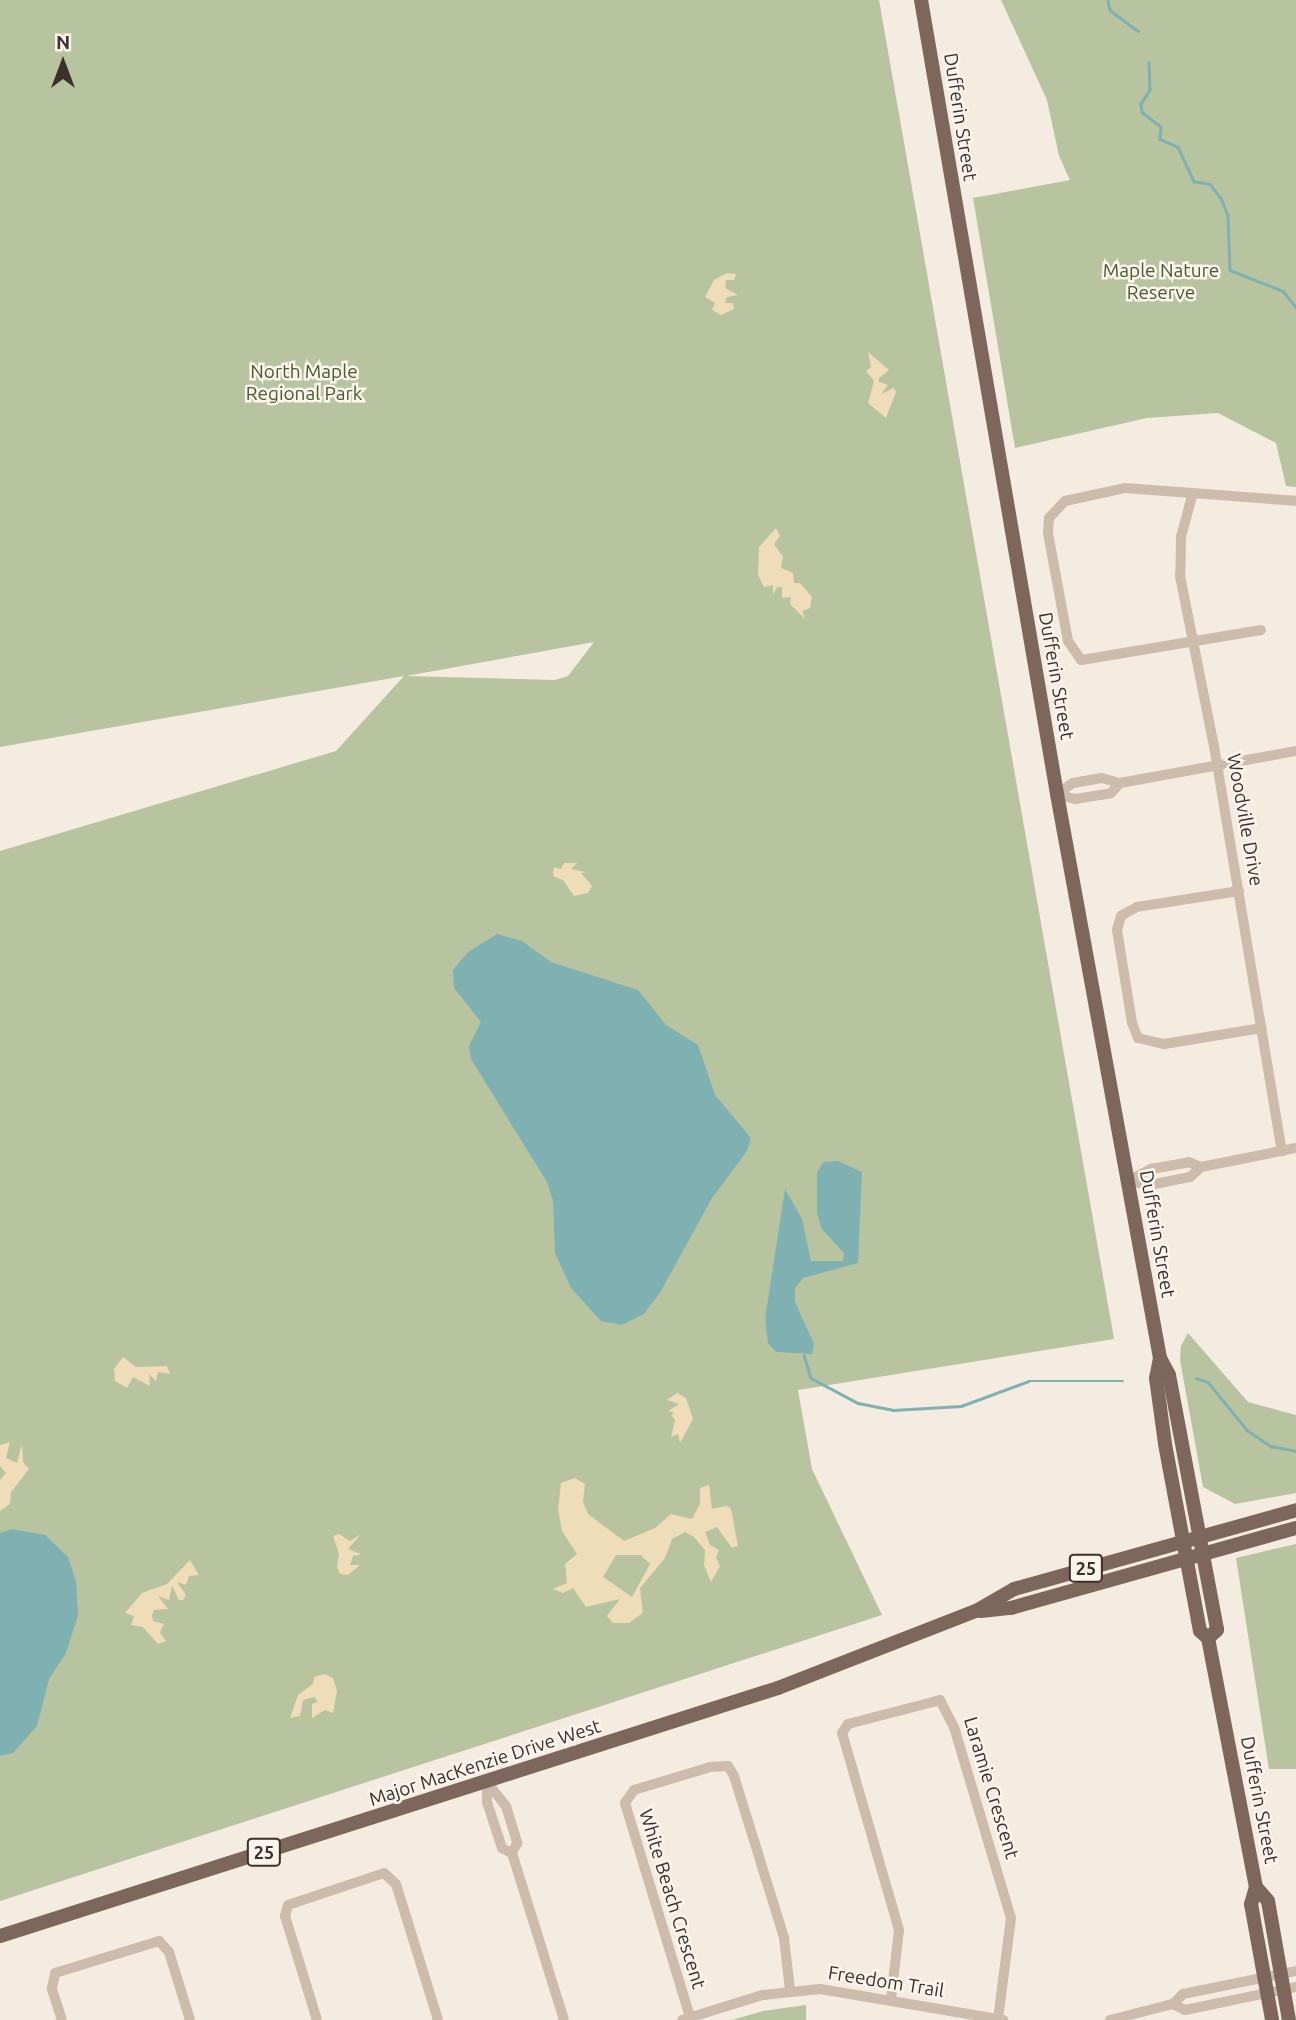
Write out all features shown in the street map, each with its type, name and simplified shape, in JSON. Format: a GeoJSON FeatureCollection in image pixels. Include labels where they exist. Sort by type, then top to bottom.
{"type":"FeatureCollection","features":[{"type":"Feature","properties":{"kind":"main road","name":"Dufferin Street"},"geometry":{"type":"LineString","coordinates":[[921,0],[1057,794],[1160,1358],[1169,1375],[1217,1630],[1208,1638]]}},
{"type":"Feature","properties":{"kind":"main road","name":"Dufferin Street"},"geometry":{"type":"LineString","coordinates":[[1160,1358],[1156,1378],[1183,1540],[1200,1631],[1208,1638],[1256,1887],[1251,1904],[1272,2020]]}},
{"type":"Feature","properties":{"kind":"main road","name":"Major MacKenzie Drive West"},"geometry":{"type":"LineString","coordinates":[[0,1936],[778,1688],[976,1611],[1014,1589],[1296,1510]]}},
{"type":"Feature","properties":{"kind":"main road","name":"Major MacKenzie Drive West"},"geometry":{"type":"LineString","coordinates":[[976,1611],[1011,1608],[1296,1528]]}},
{"type":"Feature","properties":{"kind":"main road","name":"Dufferin Street"},"geometry":{"type":"LineString","coordinates":[[1256,1887],[1268,1901],[1281,1973],[1290,1988],[1289,2020]]}},
{"type":"Feature","properties":{"kind":"street"},"geometry":{"type":"LineString","coordinates":[[1261,630],[1107,659],[1081,660],[1074,655],[1048,533],[1054,508],[1094,493],[1146,488],[1192,496],[1296,500]]}},
{"type":"Feature","properties":{"kind":"street","name":"Woodville Drive"},"geometry":{"type":"LineString","coordinates":[[1192,496],[1181,537],[1180,576],[1217,766],[1282,1151]]}},
{"type":"Feature","properties":{"kind":"street"},"geometry":{"type":"LineString","coordinates":[[1057,794],[1075,783],[1102,778],[1120,783],[1296,751]]}},
{"type":"Feature","properties":{"kind":"street"},"geometry":{"type":"LineString","coordinates":[[1057,794],[1075,799],[1111,793],[1120,783]]}},
{"type":"Feature","properties":{"kind":"street"},"geometry":{"type":"LineString","coordinates":[[1239,891],[1137,907],[1121,916],[1117,930],[1132,1023],[1138,1038],[1164,1044],[1262,1028]]}},
{"type":"Feature","properties":{"kind":"street"},"geometry":{"type":"LineString","coordinates":[[1128,1181],[1150,1185],[1190,1177],[1201,1167],[1296,1148]]}},
{"type":"Feature","properties":{"kind":"street","name":"Laramie Crescent"},"geometry":{"type":"LineString","coordinates":[[891,1999],[900,1948],[897,1923],[842,1732],[848,1724],[940,1700],[954,1727],[1012,1919],[1001,2019]]}},
{"type":"Feature","properties":{"kind":"street","name":"White Beach Crescent"},"geometry":{"type":"LineString","coordinates":[[686,2019],[625,1804],[634,1790],[710,1767],[728,1766],[734,1776],[784,1938],[790,1990]]}},
{"type":"Feature","properties":{"kind":"street"},"geometry":{"type":"LineString","coordinates":[[487,1782],[487,1802],[502,1848],[512,1853],[564,2020]]}},
{"type":"Feature","properties":{"kind":"street"},"geometry":{"type":"LineString","coordinates":[[317,2020],[285,1916],[288,1905],[384,1873],[396,1884],[438,2020]]}},
{"type":"Feature","properties":{"kind":"street"},"geometry":{"type":"LineString","coordinates":[[61,2020],[52,1989],[55,1973],[159,1941],[169,1952],[190,2020]]}},
{"type":"Feature","properties":{"kind":"street"},"geometry":{"type":"LineString","coordinates":[[1110,2020],[1173,2004],[1183,1994],[1296,1971]]}},
{"type":"Feature","properties":{"kind":"street"},"geometry":{"type":"LineString","coordinates":[[1173,2004],[1185,2010],[1290,1988]]}},
{"type":"Feature","properties":{"kind":"street","name":"Freedom Trail"},"geometry":{"type":"LineString","coordinates":[[686,2019],[790,1990],[833,1990],[1001,2019]]}},
{"type":"Feature","properties":{"kind":"green space","name":"North Maple Regional Park"},"geometry":{"type":"Polygon","coordinates":[[[0,0],[879,0],[1114,1339],[798,1390],[812,1469],[882,1615],[0,1901],[0,851],[336,751],[404,676],[0,747],[0,0]],[[594,642],[406,676],[555,680],[568,676],[594,642]]]}},
{"type":"Feature","properties":{"kind":"green space","name":"Maple Nature Reserve"},"geometry":{"type":"Polygon","coordinates":[[[1001,0],[1296,0],[1296,487],[1286,486],[1276,443],[1218,413],[1147,418],[1015,448],[973,198],[1070,180],[1059,156],[1047,100],[1001,0]]]}},
{"type":"Feature","properties":{"kind":"green space"},"geometry":{"type":"Polygon","coordinates":[[[1188,1333],[1248,1402],[1296,1415],[1296,1493],[1235,1504],[1203,1487],[1180,1360],[1181,1346],[1188,1333]]]}},
{"type":"Feature","properties":{"kind":"green space"},"geometry":{"type":"Polygon","coordinates":[[[1296,1544],[1296,1769],[1269,1769],[1236,1558],[1296,1544]]]}},
{"type":"Feature","properties":{"kind":"green space"},"geometry":{"type":"Polygon","coordinates":[[[806,2005],[806,2020],[732,2020],[763,2011],[806,2005]]]}},
{"type":"Feature","properties":{"kind":"sand"},"geometry":{"type":"Polygon","coordinates":[[[727,273],[736,274],[734,280],[726,280],[725,288],[738,295],[727,297],[725,303],[733,303],[734,309],[721,315],[712,310],[715,303],[705,297],[714,280],[727,273]]]}},
{"type":"Feature","properties":{"kind":"sand"},"geometry":{"type":"Polygon","coordinates":[[[868,352],[889,370],[879,378],[879,382],[888,385],[881,394],[894,388],[896,392],[886,418],[868,403],[874,381],[866,371],[871,367],[868,352]]]}},
{"type":"Feature","properties":{"kind":"sand"},"geometry":{"type":"Polygon","coordinates":[[[776,528],[780,536],[774,544],[783,557],[781,568],[793,573],[794,583],[800,583],[812,597],[810,608],[802,611],[805,619],[790,604],[791,597],[782,598],[782,587],[777,587],[773,595],[773,585],[764,587],[758,575],[759,547],[776,528]]]}},
{"type":"Feature","properties":{"kind":"sand"},"geometry":{"type":"Polygon","coordinates":[[[564,863],[577,863],[571,869],[586,872],[581,873],[592,886],[588,893],[574,896],[563,880],[553,876],[554,867],[561,869],[564,863]]]}},
{"type":"Feature","properties":{"kind":"sand"},"geometry":{"type":"Polygon","coordinates":[[[123,1357],[136,1367],[167,1366],[170,1374],[158,1372],[156,1381],[149,1374],[150,1386],[133,1377],[127,1388],[115,1381],[114,1369],[123,1357]]]}},
{"type":"Feature","properties":{"kind":"sand"},"geometry":{"type":"Polygon","coordinates":[[[677,1393],[686,1398],[693,1419],[680,1443],[678,1434],[671,1437],[675,1420],[671,1415],[675,1413],[668,1411],[679,1404],[667,1400],[677,1393]]]}},
{"type":"Feature","properties":{"kind":"sand"},"geometry":{"type":"Polygon","coordinates":[[[10,1442],[6,1458],[17,1463],[22,1444],[23,1462],[29,1469],[11,1492],[10,1504],[0,1511],[0,1480],[6,1473],[0,1466],[0,1445],[10,1442]]]}},
{"type":"Feature","properties":{"kind":"sand"},"geometry":{"type":"Polygon","coordinates":[[[575,1478],[585,1484],[583,1502],[588,1514],[624,1541],[655,1528],[671,1514],[692,1519],[700,1504],[700,1488],[709,1485],[712,1509],[727,1506],[731,1509],[738,1546],[732,1548],[717,1527],[705,1532],[710,1545],[719,1550],[716,1558],[720,1566],[711,1582],[704,1565],[705,1550],[694,1537],[685,1532],[672,1539],[665,1558],[640,1588],[643,1613],[629,1623],[613,1623],[607,1616],[620,1599],[586,1607],[573,1588],[563,1593],[553,1589],[567,1583],[565,1564],[577,1554],[562,1531],[558,1509],[561,1483],[575,1478]],[[616,1555],[603,1577],[632,1597],[650,1564],[641,1555],[616,1555]]]}},
{"type":"Feature","properties":{"kind":"sand"},"geometry":{"type":"Polygon","coordinates":[[[339,1534],[350,1541],[361,1534],[348,1549],[361,1554],[353,1556],[350,1565],[360,1565],[348,1575],[340,1574],[337,1567],[339,1554],[333,1536],[339,1534]]]}},
{"type":"Feature","properties":{"kind":"sand"},"geometry":{"type":"Polygon","coordinates":[[[190,1560],[199,1575],[189,1576],[186,1585],[177,1582],[186,1595],[183,1600],[179,1600],[172,1586],[169,1600],[158,1596],[168,1609],[154,1610],[152,1615],[153,1621],[164,1624],[160,1633],[166,1641],[158,1644],[143,1627],[131,1625],[134,1616],[125,1613],[142,1593],[167,1584],[190,1560]]]}},
{"type":"Feature","properties":{"kind":"sand"},"geometry":{"type":"Polygon","coordinates":[[[325,1674],[333,1678],[337,1691],[333,1713],[325,1710],[312,1718],[312,1704],[318,1702],[314,1697],[303,1700],[300,1716],[290,1718],[298,1695],[313,1684],[314,1677],[325,1674]]]}},
{"type":"Feature","properties":{"kind":"water"},"geometry":{"type":"Polygon","coordinates":[[[497,934],[522,941],[551,962],[638,990],[666,1025],[698,1045],[715,1095],[751,1138],[747,1151],[712,1198],[661,1291],[644,1314],[622,1325],[601,1321],[571,1288],[555,1253],[553,1201],[547,1182],[471,1059],[469,1046],[481,1022],[454,988],[453,970],[468,952],[497,934]]]}},
{"type":"Feature","properties":{"kind":"water"},"geometry":{"type":"Polygon","coordinates":[[[838,1161],[862,1172],[858,1263],[803,1278],[795,1288],[795,1302],[814,1344],[812,1354],[776,1352],[768,1343],[765,1319],[785,1189],[802,1219],[811,1261],[843,1261],[844,1253],[822,1229],[817,1213],[817,1172],[824,1162],[838,1161]]]}},
{"type":"Feature","properties":{"kind":"water"},"geometry":{"type":"Polygon","coordinates":[[[12,1529],[45,1535],[68,1557],[76,1582],[78,1615],[66,1653],[49,1679],[37,1726],[13,1753],[0,1756],[0,1533],[12,1529]]]}},
{"type":"Feature","properties":{"kind":"waterway"},"geometry":{"type":"LineString","coordinates":[[1108,0],[1110,10],[1138,31]]}},
{"type":"Feature","properties":{"kind":"waterway"},"geometry":{"type":"LineString","coordinates":[[1149,62],[1150,90],[1141,104],[1142,112],[1161,127],[1160,139],[1178,147],[1194,181],[1210,184],[1221,198],[1228,215],[1230,270],[1283,291],[1296,307]]}},
{"type":"Feature","properties":{"kind":"waterway"},"geometry":{"type":"LineString","coordinates":[[804,1355],[811,1378],[858,1403],[893,1410],[961,1406],[1029,1381],[1123,1381]]}},
{"type":"Feature","properties":{"kind":"waterway"},"geometry":{"type":"LineString","coordinates":[[1196,1378],[1208,1382],[1247,1430],[1271,1446],[1296,1451]]}}]}
